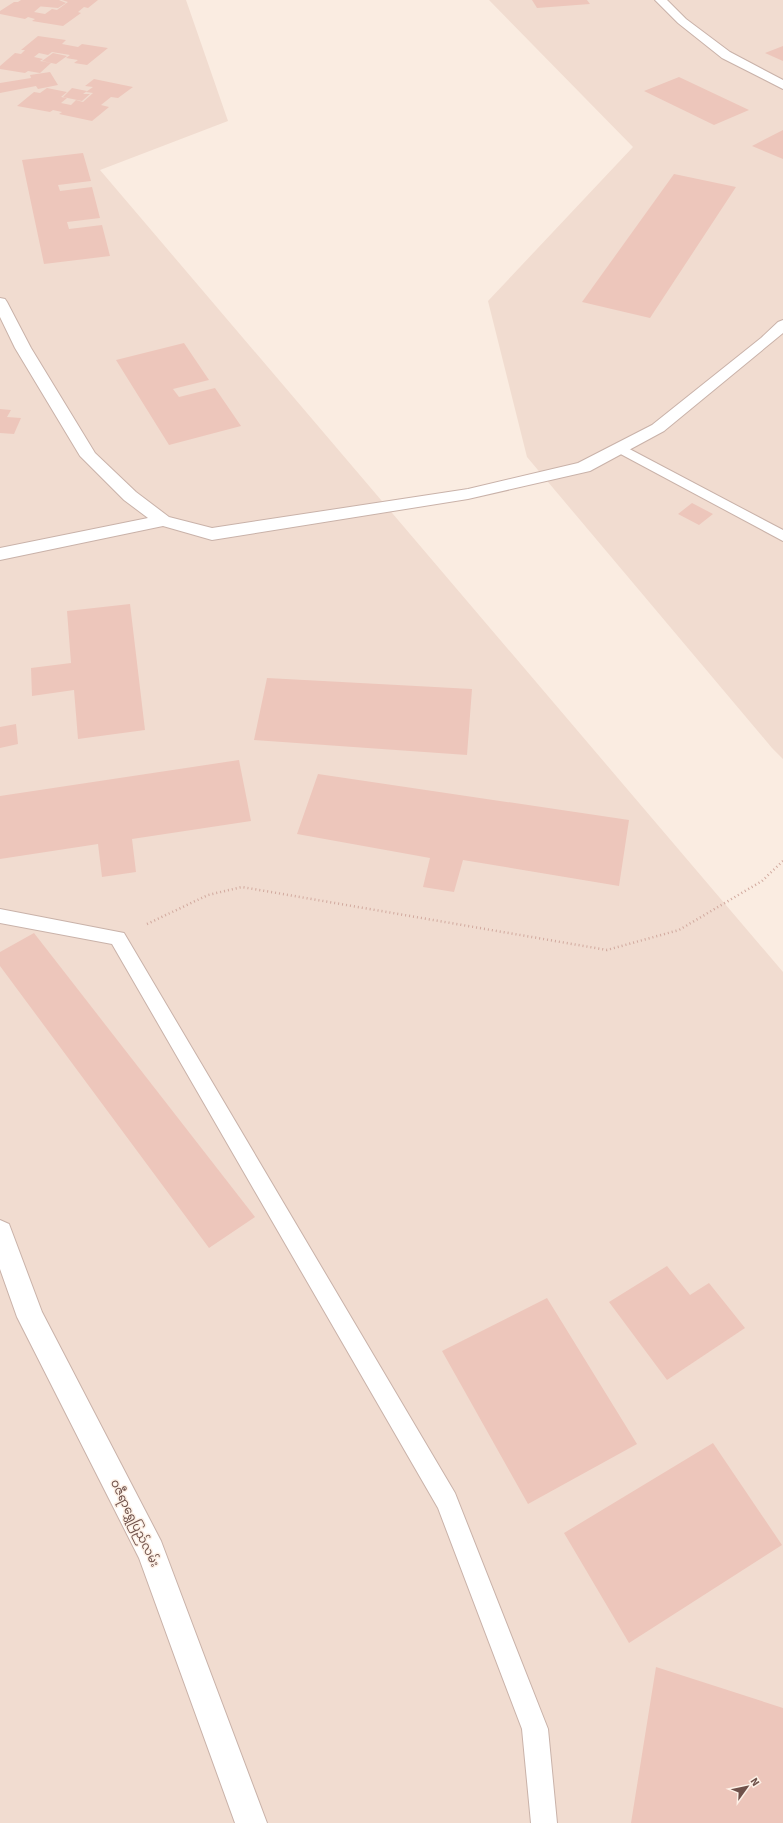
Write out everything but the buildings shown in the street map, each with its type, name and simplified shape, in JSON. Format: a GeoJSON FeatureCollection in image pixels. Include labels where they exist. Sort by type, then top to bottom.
{"type":"FeatureCollection","features":[{"type":"Feature","properties":{"kind":"street"},"geometry":{"type":"LineString","coordinates":[[661,0],[682,20],[726,55],[783,85]]}},
{"type":"Feature","properties":{"kind":"street"},"geometry":{"type":"LineString","coordinates":[[0,302],[23,348],[88,456],[130,496],[163,521],[212,534],[452,497],[584,467],[658,428],[766,341],[783,325]]}},
{"type":"Feature","properties":{"kind":"street"},"geometry":{"type":"LineString","coordinates":[[0,554],[163,521]]}},
{"type":"Feature","properties":{"kind":"street","name":"ဝဇီရာရွှေပြည်လမ်း"},"geometry":{"type":"LineString","coordinates":[[0,1232],[30,1317],[151,1551],[251,1823]]}},
{"type":"Feature","properties":{"kind":"lane"},"geometry":{"type":"LineString","coordinates":[[620,448],[783,536]]}},
{"type":"Feature","properties":{"kind":"lane"},"geometry":{"type":"LineString","coordinates":[[0,916],[118,938],[447,1501],[535,1728],[544,1823]]}},
{"type":"Feature","properties":{"kind":"path"},"geometry":{"type":"LineString","coordinates":[[118,938],[208,895],[242,887],[607,950],[679,930],[762,881],[783,861]]}},
{"type":"Feature","properties":{"kind":"shaded area"},"geometry":{"type":"Polygon","coordinates":[[[0,0],[186,0],[228,121],[100,170],[783,972],[783,1823],[0,1823],[0,0]]]}},
{"type":"Feature","properties":{"kind":"shaded area"},"geometry":{"type":"Polygon","coordinates":[[[489,0],[783,0],[783,759],[772,748],[527,457],[488,301],[633,147],[489,0]]]}}]}
